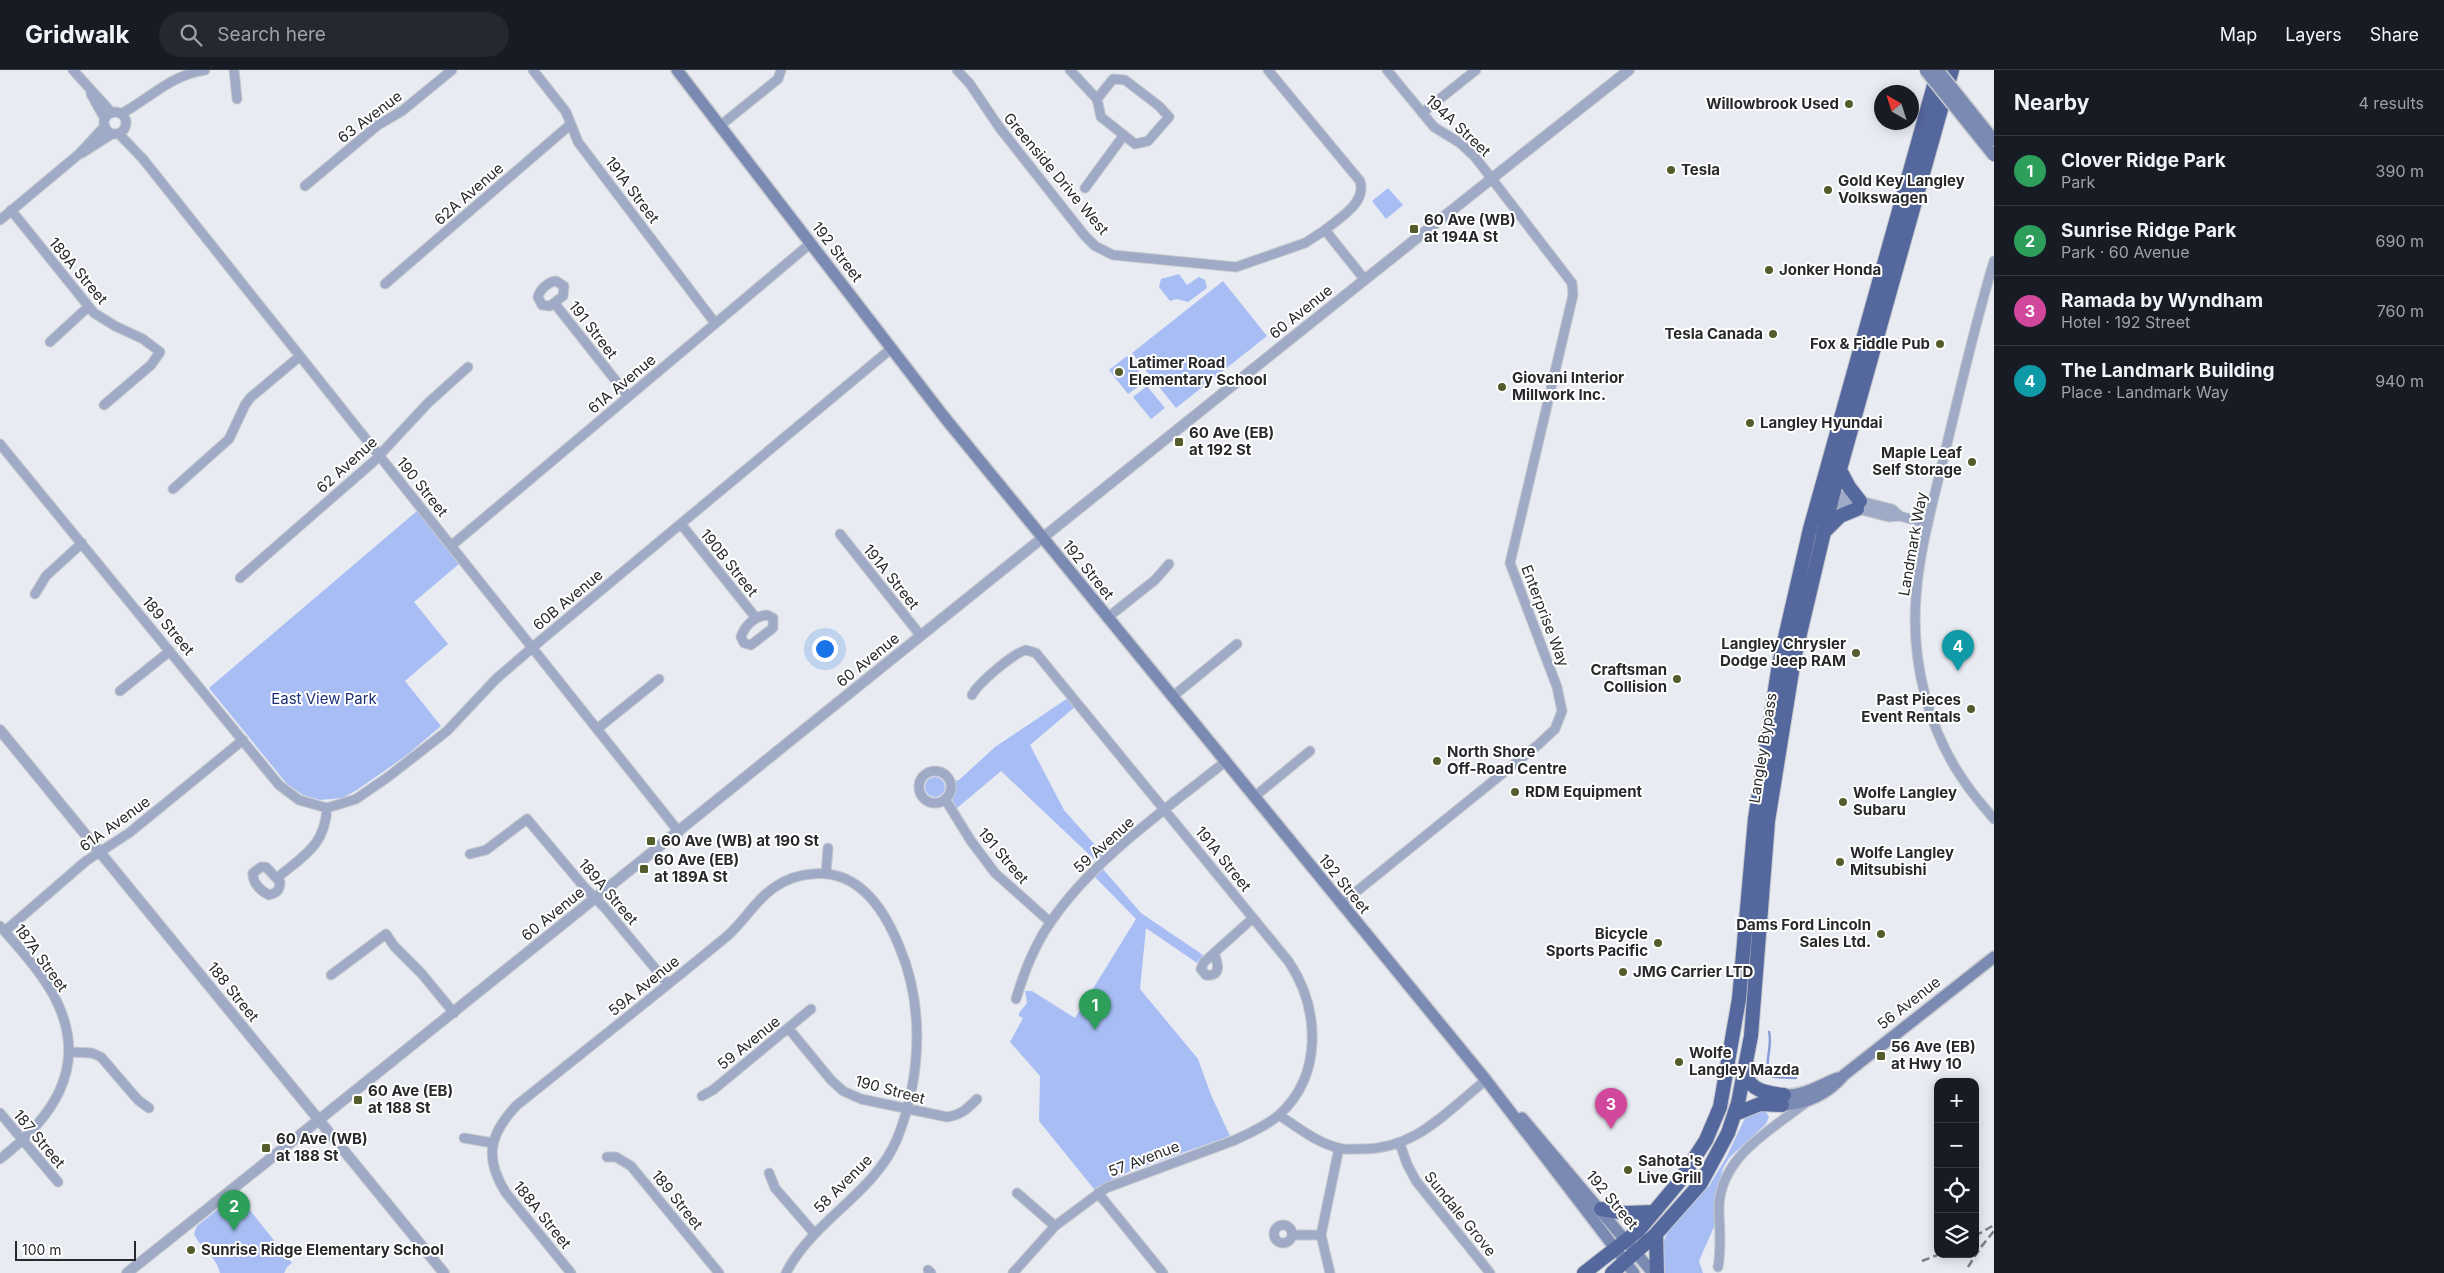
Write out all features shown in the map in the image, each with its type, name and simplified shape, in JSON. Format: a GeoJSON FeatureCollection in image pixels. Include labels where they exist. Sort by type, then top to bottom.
{"type":"FeatureCollection","features":[{"type":"Feature","properties":{"kind":"highway","name":"Langley Bypass"},"geometry":{"type":"LineString","coordinates":[[1615,1249],[1654,1212],[1694,1162],[1720,1107],[1739,999],[1755,819],[1770,712],[1797,583],[1826,497],[1938,70]]}},
{"type":"Feature","properties":{"kind":"highway","name":"Langley Bypass"},"geometry":{"type":"LineString","coordinates":[[1625,1262],[1656,1234],[1701,1183],[1718,1153],[1735,1114],[1745,1073],[1751,1036],[1762,886],[1775,768],[1794,659],[1823,533],[1826,497],[1840,470],[1952,70]]}},
{"type":"Feature","properties":{"kind":"highway"},"geometry":{"type":"LineString","coordinates":[[1823,533],[1840,516],[1859,505],[1840,470]]}},
{"type":"Feature","properties":{"kind":"highway"},"geometry":{"type":"LineString","coordinates":[[1745,1073],[1753,1087],[1783,1100]]}},
{"type":"Feature","properties":{"kind":"highway"},"geometry":{"type":"LineString","coordinates":[[1735,1114],[1760,1104],[1783,1100]]}},
{"type":"Feature","properties":{"kind":"highway"},"geometry":{"type":"LineString","coordinates":[[1601,1209],[1625,1213],[1654,1212]]}},
{"type":"Feature","properties":{"kind":"highway"},"geometry":{"type":"LineString","coordinates":[[1656,1234],[1657,1273]]}},
{"type":"Feature","properties":{"kind":"highway"},"geometry":{"type":"LineString","coordinates":[[1584,1273],[1615,1249]]}},
{"type":"Feature","properties":{"kind":"highway"},"geometry":{"type":"LineString","coordinates":[[1612,1273],[1625,1262]]}},
{"type":"Feature","properties":{"kind":"main road","name":"192 Street"},"geometry":{"type":"LineString","coordinates":[[677,70],[1042,538],[1486,1080],[1634,1273]]}},
{"type":"Feature","properties":{"kind":"main road"},"geometry":{"type":"LineString","coordinates":[[1925,70],[1994,156]]}},
{"type":"Feature","properties":{"kind":"main road"},"geometry":{"type":"LineString","coordinates":[[1938,70],[1994,140]]}},
{"type":"Feature","properties":{"kind":"main road","name":"56 Avenue"},"geometry":{"type":"LineString","coordinates":[[1783,1100],[1812,1099],[1836,1085],[1844,1075],[1994,957]]}},
{"type":"Feature","properties":{"kind":"main road","name":"56 Avenue"},"geometry":{"type":"LineString","coordinates":[[1783,1100],[1807,1092],[1844,1075]]}},
{"type":"Feature","properties":{"kind":"main road","name":"192 Street"},"geometry":{"type":"LineString","coordinates":[[1486,1080],[1506,1100],[1601,1209],[1653,1273]]}},
{"type":"Feature","properties":{"kind":"street","name":"190 Street"},"geometry":{"type":"LineString","coordinates":[[73,70],[679,832]]}},
{"type":"Feature","properties":{"kind":"street"},"geometry":{"type":"LineString","coordinates":[[0,220],[168,82],[191,72],[206,70]]}},
{"type":"Feature","properties":{"kind":"street"},"geometry":{"type":"LineString","coordinates":[[234,70],[237,99]]}},
{"type":"Feature","properties":{"kind":"street","name":"63 Avenue"},"geometry":{"type":"LineString","coordinates":[[306,186],[378,125],[402,111],[452,70]]}},
{"type":"Feature","properties":{"kind":"street","name":"191A Street"},"geometry":{"type":"LineString","coordinates":[[534,70],[566,112],[578,142],[715,323]]}},
{"type":"Feature","properties":{"kind":"street"},"geometry":{"type":"LineString","coordinates":[[721,125],[778,79],[781,70]]}},
{"type":"Feature","properties":{"kind":"street","name":"Greenside Drive West"},"geometry":{"type":"LineString","coordinates":[[957,70],[970,84],[998,128],[1085,236],[1104,252],[1113,255],[1227,267],[1236,266],[1305,243],[1325,230],[1355,204],[1361,196],[1362,188],[1360,181],[1268,70]]}},
{"type":"Feature","properties":{"kind":"street"},"geometry":{"type":"LineString","coordinates":[[1070,70],[1097,99],[1101,117],[1135,144],[1148,141],[1168,117],[1160,106],[1125,80],[1113,79],[1097,99]]}},
{"type":"Feature","properties":{"kind":"street","name":"194A Street"},"geometry":{"type":"LineString","coordinates":[[1387,70],[1434,127],[1460,143],[1492,179]]}},
{"type":"Feature","properties":{"kind":"street"},"geometry":{"type":"LineString","coordinates":[[1422,114],[1476,70]]}},
{"type":"Feature","properties":{"kind":"street","name":"60 Avenue"},"geometry":{"type":"LineString","coordinates":[[127,1273],[454,1013],[1042,538],[1629,70]]}},
{"type":"Feature","properties":{"kind":"street","name":"62A Avenue"},"geometry":{"type":"LineString","coordinates":[[385,284],[570,124]]}},
{"type":"Feature","properties":{"kind":"street"},"geometry":{"type":"LineString","coordinates":[[1084,188],[1124,135]]}},
{"type":"Feature","properties":{"kind":"street","name":"Enterprise Way"},"geometry":{"type":"LineString","coordinates":[[1341,904],[1539,744],[1555,729],[1562,711],[1557,687],[1510,563],[1573,295],[1572,283],[1492,179]]}},
{"type":"Feature","properties":{"kind":"street","name":"189A Street"},"geometry":{"type":"LineString","coordinates":[[11,210],[88,306],[103,320],[143,339],[160,352],[151,364],[104,404]]}},
{"type":"Feature","properties":{"kind":"street"},"geometry":{"type":"LineString","coordinates":[[1325,230],[1365,280]]}},
{"type":"Feature","properties":{"kind":"street","name":"61A Avenue"},"geometry":{"type":"LineString","coordinates":[[451,546],[811,243]]}},
{"type":"Feature","properties":{"kind":"street","name":"Landmark Way"},"geometry":{"type":"LineString","coordinates":[[1994,261],[1981,304],[1928,524],[1916,596],[1917,650],[1927,702],[1947,752],[1965,784],[1994,819]]}},
{"type":"Feature","properties":{"kind":"street","name":"191 Street"},"geometry":{"type":"LineString","coordinates":[[555,304],[628,396]]}},
{"type":"Feature","properties":{"kind":"street"},"geometry":{"type":"LineString","coordinates":[[50,342],[88,306]]}},
{"type":"Feature","properties":{"kind":"street","name":"60B Avenue"},"geometry":{"type":"LineString","coordinates":[[327,808],[356,799],[388,777],[447,730],[496,679],[532,648],[892,348]]}},
{"type":"Feature","properties":{"kind":"street"},"geometry":{"type":"LineString","coordinates":[[173,489],[229,439],[250,398],[300,356]]}},
{"type":"Feature","properties":{"kind":"street","name":"62 Avenue"},"geometry":{"type":"LineString","coordinates":[[240,578],[379,456],[428,403],[468,367]]}},
{"type":"Feature","properties":{"kind":"street","name":"189 Street"},"geometry":{"type":"LineString","coordinates":[[2,450],[82,543],[287,793],[312,805],[327,808]]}},
{"type":"Feature","properties":{"kind":"street"},"geometry":{"type":"LineString","coordinates":[[1826,497],[1859,505],[1889,517],[1900,516],[1928,524]]}},
{"type":"Feature","properties":{"kind":"street","name":"190B Street"},"geometry":{"type":"LineString","coordinates":[[681,524],[756,618]]}},
{"type":"Feature","properties":{"kind":"street","name":"191A Street"},"geometry":{"type":"LineString","coordinates":[[840,534],[921,636]]}},
{"type":"Feature","properties":{"kind":"street"},"geometry":{"type":"LineString","coordinates":[[35,594],[46,576],[82,543]]}},
{"type":"Feature","properties":{"kind":"street"},"geometry":{"type":"LineString","coordinates":[[1107,618],[1154,580],[1168,564]]}},
{"type":"Feature","properties":{"kind":"street"},"geometry":{"type":"LineString","coordinates":[[1172,697],[1237,644]]}},
{"type":"Feature","properties":{"kind":"street","name":"191A Street"},"geometry":{"type":"LineString","coordinates":[[972,695],[978,686],[1018,653],[1026,650],[1036,653],[1166,810],[1294,970],[1307,998],[1312,1022],[1312,1044],[1307,1069],[1302,1082],[1279,1115]]}},
{"type":"Feature","properties":{"kind":"street"},"geometry":{"type":"LineString","coordinates":[[120,691],[170,651]]}},
{"type":"Feature","properties":{"kind":"street"},"geometry":{"type":"LineString","coordinates":[[597,729],[659,679]]}},
{"type":"Feature","properties":{"kind":"street","name":"188 Street"},"geometry":{"type":"LineString","coordinates":[[0,730],[444,1273]]}},
{"type":"Feature","properties":{"kind":"street","name":"61A Avenue"},"geometry":{"type":"LineString","coordinates":[[2,928],[100,852],[129,833],[243,740]]}},
{"type":"Feature","properties":{"kind":"street"},"geometry":{"type":"LineString","coordinates":[[1254,797],[1310,751]]}},
{"type":"Feature","properties":{"kind":"street","name":"59 Avenue"},"geometry":{"type":"LineString","coordinates":[[1016,999],[1034,952],[1050,922],[1086,878],[1225,762]]}},
{"type":"Feature","properties":{"kind":"street","name":"191 Street"},"geometry":{"type":"LineString","coordinates":[[945,800],[971,841],[995,873],[1050,922]]}},
{"type":"Feature","properties":{"kind":"street"},"geometry":{"type":"LineString","coordinates":[[277,878],[320,840],[325,829],[327,808]]}},
{"type":"Feature","properties":{"kind":"street","name":"189A Street"},"geometry":{"type":"LineString","coordinates":[[470,854],[486,850],[527,819],[668,984]]}},
{"type":"Feature","properties":{"kind":"street"},"geometry":{"type":"LineString","coordinates":[[826,874],[828,848]]}},
{"type":"Feature","properties":{"kind":"street","name":"59A Avenue"},"geometry":{"type":"LineString","coordinates":[[492,1143],[499,1127],[517,1105],[729,935],[761,898],[777,885],[806,875],[826,874]]}},
{"type":"Feature","properties":{"kind":"street","name":"58 Avenue"},"geometry":{"type":"LineString","coordinates":[[786,1273],[799,1251],[814,1233],[884,1163],[898,1137],[906,1109],[917,1048],[917,1017],[914,993],[906,964],[891,927],[874,901],[861,889],[851,882],[826,874]]}},
{"type":"Feature","properties":{"kind":"street"},"geometry":{"type":"LineString","coordinates":[[1214,953],[1219,946],[1253,918]]}},
{"type":"Feature","properties":{"kind":"street","name":"187A Street"},"geometry":{"type":"LineString","coordinates":[[2,928],[55,999],[65,1026],[69,1052]]}},
{"type":"Feature","properties":{"kind":"street"},"geometry":{"type":"LineString","coordinates":[[331,975],[386,934],[394,946],[422,974],[454,1013]]}},
{"type":"Feature","properties":{"kind":"street","name":"59 Avenue"},"geometry":{"type":"LineString","coordinates":[[702,1096],[713,1090],[811,1009]]}},
{"type":"Feature","properties":{"kind":"street","name":"190 Street"},"geometry":{"type":"LineString","coordinates":[[789,1029],[831,1080],[843,1091],[861,1099],[947,1117],[956,1116],[966,1110],[977,1099]]}},
{"type":"Feature","properties":{"kind":"street"},"geometry":{"type":"LineString","coordinates":[[0,1159],[37,1127],[54,1103],[63,1082],[69,1052],[92,1054],[101,1057],[138,1100],[148,1108]]}},
{"type":"Feature","properties":{"kind":"street"},"geometry":{"type":"LineString","coordinates":[[1279,1115],[1310,1136],[1339,1148],[1374,1149],[1400,1144],[1432,1125],[1486,1080]]}},
{"type":"Feature","properties":{"kind":"street","name":"56 Avenue"},"geometry":{"type":"LineString","coordinates":[[1718,1267],[1719,1205],[1724,1181],[1737,1158],[1812,1099]]}},
{"type":"Feature","properties":{"kind":"street","name":"56 Avenue"},"geometry":{"type":"LineString","coordinates":[[1770,1132],[1778,1120],[1783,1100]]}},
{"type":"Feature","properties":{"kind":"street","name":"187 Street"},"geometry":{"type":"LineString","coordinates":[[0,1113],[58,1182]]}},
{"type":"Feature","properties":{"kind":"street","name":"57 Avenue"},"geometry":{"type":"LineString","coordinates":[[1013,1273],[1055,1226],[1098,1193],[1117,1182],[1235,1140],[1279,1115]]}},
{"type":"Feature","properties":{"kind":"street"},"geometry":{"type":"LineString","coordinates":[[464,1138],[492,1143]]}},
{"type":"Feature","properties":{"kind":"street","name":"188A Street"},"geometry":{"type":"LineString","coordinates":[[492,1143],[493,1164],[502,1186],[571,1273]]}},
{"type":"Feature","properties":{"kind":"street","name":"Sundale Grove"},"geometry":{"type":"LineString","coordinates":[[1400,1144],[1406,1164],[1416,1181],[1490,1273]]}},
{"type":"Feature","properties":{"kind":"street"},"geometry":{"type":"LineString","coordinates":[[1330,1273],[1322,1235],[1339,1148]]}},
{"type":"Feature","properties":{"kind":"street","name":"189 Street"},"geometry":{"type":"LineString","coordinates":[[607,1157],[624,1160],[632,1166],[719,1273]]}},
{"type":"Feature","properties":{"kind":"street"},"geometry":{"type":"LineString","coordinates":[[769,1173],[775,1188],[814,1233]]}},
{"type":"Feature","properties":{"kind":"street"},"geometry":{"type":"LineString","coordinates":[[1017,1193],[1055,1226]]}},
{"type":"Feature","properties":{"kind":"street"},"geometry":{"type":"LineString","coordinates":[[1098,1193],[1163,1273]]}},
{"type":"Feature","properties":{"kind":"street"},"geometry":{"type":"LineString","coordinates":[[1292,1235],[1322,1235]]}},
{"type":"Feature","properties":{"kind":"green space"},"geometry":{"type":"Polygon","coordinates":[[[1388,188],[1403,205],[1386,219],[1372,201],[1388,188]]]}},
{"type":"Feature","properties":{"kind":"green space"},"geometry":{"type":"Polygon","coordinates":[[[1179,274],[1187,285],[1199,277],[1205,280],[1207,288],[1188,302],[1177,299],[1170,301],[1159,287],[1161,279],[1179,274]]]}},
{"type":"Feature","properties":{"kind":"green space"},"geometry":{"type":"Polygon","coordinates":[[[1223,281],[1267,336],[1176,408],[1132,353],[1223,281]]]}},
{"type":"Feature","properties":{"kind":"green space"},"geometry":{"type":"Polygon","coordinates":[[[1127,356],[1146,381],[1128,394],[1109,370],[1127,356]]]}},
{"type":"Feature","properties":{"kind":"green space"},"geometry":{"type":"Polygon","coordinates":[[[1147,386],[1165,408],[1151,419],[1133,397],[1147,386]]]}},
{"type":"Feature","properties":{"kind":"green space","name":"East View Park"},"geometry":{"type":"Polygon","coordinates":[[[417,511],[459,564],[414,602],[448,644],[405,681],[441,726],[407,755],[357,790],[342,798],[320,800],[303,795],[287,784],[209,688],[417,511]]]}},
{"type":"Feature","properties":{"kind":"green space"},"geometry":{"type":"Polygon","coordinates":[[[1068,698],[1075,707],[1030,745],[1064,810],[1104,855],[1096,861],[1001,771],[956,809],[952,798],[953,781],[959,780],[995,747],[1068,698]]]}},
{"type":"Feature","properties":{"kind":"green space"},"geometry":{"type":"Polygon","coordinates":[[[931,777],[939,777],[945,783],[945,791],[939,797],[931,797],[925,791],[925,783],[931,777]]]}},
{"type":"Feature","properties":{"kind":"green space"},"geometry":{"type":"Polygon","coordinates":[[[1102,868],[1141,913],[1203,955],[1197,963],[1146,928],[1140,989],[1198,1059],[1211,1095],[1230,1136],[1128,1172],[1094,1189],[1039,1121],[1040,1076],[1010,1042],[1023,1018],[1019,1016],[1019,1013],[1027,1003],[1025,991],[1032,991],[1075,1018],[1136,919],[1093,875],[1102,868]]]}},
{"type":"Feature","properties":{"kind":"green space"},"geometry":{"type":"Polygon","coordinates":[[[1765,1110],[1769,1117],[1766,1124],[1729,1158],[1723,1168],[1714,1205],[1714,1227],[1699,1261],[1703,1273],[1664,1273],[1661,1248],[1669,1228],[1709,1186],[1726,1158],[1745,1118],[1752,1112],[1765,1110]]]}},
{"type":"Feature","properties":{"kind":"green space"},"geometry":{"type":"Polygon","coordinates":[[[237,1194],[292,1263],[284,1273],[220,1273],[216,1262],[194,1234],[197,1226],[237,1194]]]}},
{"type":"Feature","properties":{"kind":"waterway"},"geometry":{"type":"LineString","coordinates":[[1769,1032],[1770,1043],[1767,1064],[1769,1075],[1796,1078]]}},
{"type":"Feature","properties":{"kind":"railway"},"geometry":{"type":"LineString","coordinates":[[1979,1234],[1994,1225]]}},
{"type":"Feature","properties":{"kind":"railway"},"geometry":{"type":"LineString","coordinates":[[1968,1267],[1994,1231]]}},
{"type":"Feature","properties":{"kind":"railway"},"geometry":{"type":"LineString","coordinates":[[1922,1261],[1934,1256]]}},
{"type":"Feature","properties":{"kind":"place","name":"Willowbrook Used"},"geometry":{"type":"Point","coordinates":[1849,104]}},
{"type":"Feature","properties":{"kind":"place","name":"Tesla"},"geometry":{"type":"Point","coordinates":[1671,170]}},
{"type":"Feature","properties":{"kind":"place","name":"Gold Key Langley Volkswagen"},"geometry":{"type":"Point","coordinates":[1828,190]}},
{"type":"Feature","properties":{"kind":"place","name":"60 Ave (WB) at 194A St"},"geometry":{"type":"Point","coordinates":[1414,229]}},
{"type":"Feature","properties":{"kind":"place","name":"Jonker Honda"},"geometry":{"type":"Point","coordinates":[1769,270]}},
{"type":"Feature","properties":{"kind":"place","name":"Tesla Canada"},"geometry":{"type":"Point","coordinates":[1773,334]}},
{"type":"Feature","properties":{"kind":"place","name":"Fox & Fiddle Pub"},"geometry":{"type":"Point","coordinates":[1940,344]}},
{"type":"Feature","properties":{"kind":"place","name":"Latimer Road Elementary School"},"geometry":{"type":"Point","coordinates":[1119,372]}},
{"type":"Feature","properties":{"kind":"place","name":"Giovani Interior Millwork Inc."},"geometry":{"type":"Point","coordinates":[1502,387]}},
{"type":"Feature","properties":{"kind":"place","name":"Langley Hyundai"},"geometry":{"type":"Point","coordinates":[1750,423]}},
{"type":"Feature","properties":{"kind":"place","name":"60 Ave (EB) at 192 St"},"geometry":{"type":"Point","coordinates":[1179,442]}},
{"type":"Feature","properties":{"kind":"place","name":"Maple Leaf Self Storage"},"geometry":{"type":"Point","coordinates":[1972,462]}},
{"type":"Feature","properties":{"kind":"place","name":"Langley Chrysler Dodge Jeep RAM"},"geometry":{"type":"Point","coordinates":[1856,653]}},
{"type":"Feature","properties":{"kind":"place","name":"The Landmark Building"},"geometry":{"type":"Point","coordinates":[1958,671]}},
{"type":"Feature","properties":{"kind":"place","name":"Craftsman Collision"},"geometry":{"type":"Point","coordinates":[1677,679]}},
{"type":"Feature","properties":{"kind":"place","name":"Past Pieces Event Rentals"},"geometry":{"type":"Point","coordinates":[1971,709]}},
{"type":"Feature","properties":{"kind":"place","name":"North Shore Off-Road Centre"},"geometry":{"type":"Point","coordinates":[1437,761]}},
{"type":"Feature","properties":{"kind":"place","name":"RDM Equipment"},"geometry":{"type":"Point","coordinates":[1515,792]}},
{"type":"Feature","properties":{"kind":"place","name":"Wolfe Langley Subaru"},"geometry":{"type":"Point","coordinates":[1843,802]}},
{"type":"Feature","properties":{"kind":"place","name":"60 Ave (WB) at 190 St"},"geometry":{"type":"Point","coordinates":[651,841]}},
{"type":"Feature","properties":{"kind":"place","name":"Wolfe Langley Mitsubishi"},"geometry":{"type":"Point","coordinates":[1840,862]}},
{"type":"Feature","properties":{"kind":"place","name":"60 Ave (EB) at 189A St"},"geometry":{"type":"Point","coordinates":[644,869]}},
{"type":"Feature","properties":{"kind":"place","name":"Dams Ford Lincoln Sales Ltd."},"geometry":{"type":"Point","coordinates":[1881,934]}},
{"type":"Feature","properties":{"kind":"place","name":"Bicycle Sports Pacific"},"geometry":{"type":"Point","coordinates":[1658,943]}},
{"type":"Feature","properties":{"kind":"place","name":"JMG Carrier LTD"},"geometry":{"type":"Point","coordinates":[1623,972]}},
{"type":"Feature","properties":{"kind":"place","name":"Clover Ridge Park"},"geometry":{"type":"Point","coordinates":[1095,1030]}},
{"type":"Feature","properties":{"kind":"place","name":"56 Ave (EB) at Hwy 10"},"geometry":{"type":"Point","coordinates":[1881,1056]}},
{"type":"Feature","properties":{"kind":"place","name":"Wolfe Langley Mazda"},"geometry":{"type":"Point","coordinates":[1679,1062]}},
{"type":"Feature","properties":{"kind":"place","name":"60 Ave (EB) at 188 St"},"geometry":{"type":"Point","coordinates":[358,1100]}},
{"type":"Feature","properties":{"kind":"place","name":"Ramada by Wyndham"},"geometry":{"type":"Point","coordinates":[1611,1129]}},
{"type":"Feature","properties":{"kind":"place","name":"60 Ave (WB) at 188 St"},"geometry":{"type":"Point","coordinates":[266,1148]}},
{"type":"Feature","properties":{"kind":"place","name":"Sahota's Live Grill"},"geometry":{"type":"Point","coordinates":[1628,1170]}},
{"type":"Feature","properties":{"kind":"place","name":"Sunrise Ridge Park"},"geometry":{"type":"Point","coordinates":[234,1231]}},
{"type":"Feature","properties":{"kind":"place","name":"Sunrise Ridge Elementary School"},"geometry":{"type":"Point","coordinates":[191,1250]}}]}
